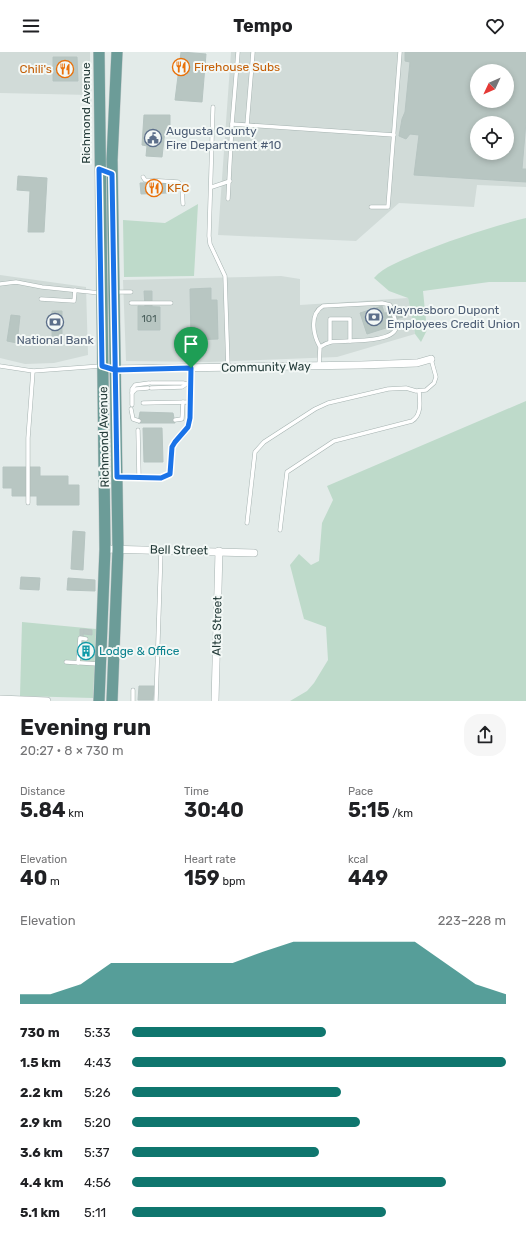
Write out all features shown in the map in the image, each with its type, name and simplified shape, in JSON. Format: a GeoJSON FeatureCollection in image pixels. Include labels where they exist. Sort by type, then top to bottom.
{"type":"FeatureCollection","features":[{"type":"Feature","properties":{"kind":"main road","name":"Richmond Avenue"},"geometry":{"type":"LineString","coordinates":[[99,52],[99,169],[105,549],[99,701]]}},
{"type":"Feature","properties":{"kind":"main road","name":"Richmond Avenue"},"geometry":{"type":"LineString","coordinates":[[112,701],[118,549],[112,174],[117,52]]}},
{"type":"Feature","properties":{"kind":"street","name":"Community Way"},"geometry":{"type":"LineString","coordinates":[[102,366],[115,370],[319,366],[417,363],[431,359]]}},
{"type":"Feature","properties":{"kind":"street","name":"Bell Street"},"geometry":{"type":"LineString","coordinates":[[105,549],[254,553]]}},
{"type":"Feature","properties":{"kind":"street","name":"Alta Street"},"geometry":{"type":"LineString","coordinates":[[216,701],[219,551]]}},
{"type":"Feature","properties":{"kind":"street"},"geometry":{"type":"LineString","coordinates":[[0,699],[47,701]]}},
{"type":"Feature","properties":{"kind":"lane"},"geometry":{"type":"LineString","coordinates":[[228,199],[238,52]]}},
{"type":"Feature","properties":{"kind":"lane"},"geometry":{"type":"LineString","coordinates":[[247,125],[252,52]]}},
{"type":"Feature","properties":{"kind":"lane"},"geometry":{"type":"LineString","coordinates":[[371,207],[388,207],[400,52]]}},
{"type":"Feature","properties":{"kind":"lane"},"geometry":{"type":"LineString","coordinates":[[213,107],[211,139],[212,187],[209,236],[210,244],[225,276],[228,367]]}},
{"type":"Feature","properties":{"kind":"lane"},"geometry":{"type":"LineString","coordinates":[[232,124],[394,135]]}},
{"type":"Feature","properties":{"kind":"lane"},"geometry":{"type":"LineString","coordinates":[[99,169],[112,174]]}},
{"type":"Feature","properties":{"kind":"lane"},"geometry":{"type":"LineString","coordinates":[[143,177],[145,180],[178,182],[182,186],[183,204]]}},
{"type":"Feature","properties":{"kind":"lane"},"geometry":{"type":"LineString","coordinates":[[212,187],[230,181]]}},
{"type":"Feature","properties":{"kind":"lane"},"geometry":{"type":"LineString","coordinates":[[0,284],[16,282],[42,287],[101,293]]}},
{"type":"Feature","properties":{"kind":"lane"},"geometry":{"type":"LineString","coordinates":[[41,299],[74,301],[75,290]]}},
{"type":"Feature","properties":{"kind":"lane"},"geometry":{"type":"LineString","coordinates":[[114,292],[131,292]]}},
{"type":"Feature","properties":{"kind":"lane"},"geometry":{"type":"LineString","coordinates":[[132,303],[171,302]]}},
{"type":"Feature","properties":{"kind":"lane"},"geometry":{"type":"LineString","coordinates":[[319,366],[320,347],[315,338],[315,313],[318,308],[323,306],[382,303],[390,305],[397,326],[391,334],[369,340],[330,342],[320,347]]}},
{"type":"Feature","properties":{"kind":"lane"},"geometry":{"type":"LineString","coordinates":[[330,342],[330,319],[350,319],[350,341]]}},
{"type":"Feature","properties":{"kind":"lane"},"geometry":{"type":"LineString","coordinates":[[247,523],[255,452],[264,442],[315,409],[328,403],[388,389],[406,388],[419,391],[426,390],[434,383],[436,377],[431,359]]}},
{"type":"Feature","properties":{"kind":"lane"},"geometry":{"type":"LineString","coordinates":[[0,366],[33,371],[102,366]]}},
{"type":"Feature","properties":{"kind":"lane"},"geometry":{"type":"LineString","coordinates":[[117,477],[161,478],[170,474],[172,447],[188,427],[190,418],[191,368]]}},
{"type":"Feature","properties":{"kind":"lane"},"geometry":{"type":"LineString","coordinates":[[28,503],[28,438],[33,371]]}},
{"type":"Feature","properties":{"kind":"lane"},"geometry":{"type":"LineString","coordinates":[[132,405],[132,393],[136,389],[150,385],[183,383],[185,385],[191,385]]}},
{"type":"Feature","properties":{"kind":"lane"},"geometry":{"type":"LineString","coordinates":[[280,530],[287,472],[334,441],[416,419],[419,412],[419,391]]}},
{"type":"Feature","properties":{"kind":"lane"},"geometry":{"type":"LineString","coordinates":[[175,420],[182,418],[183,402]]}},
{"type":"Feature","properties":{"kind":"lane"},"geometry":{"type":"LineString","coordinates":[[143,403],[191,402]]}},
{"type":"Feature","properties":{"kind":"lane"},"geometry":{"type":"LineString","coordinates":[[131,409],[133,419],[139,421]]}},
{"type":"Feature","properties":{"kind":"lane"},"geometry":{"type":"LineString","coordinates":[[138,430],[139,477]]}},
{"type":"Feature","properties":{"kind":"lane"},"geometry":{"type":"LineString","coordinates":[[156,701],[161,550]]}},
{"type":"Feature","properties":{"kind":"lane"},"geometry":{"type":"LineString","coordinates":[[78,663],[80,638],[86,639]]}},
{"type":"Feature","properties":{"kind":"lane"},"geometry":{"type":"LineString","coordinates":[[66,662],[100,664]]}},
{"type":"Feature","properties":{"kind":"lane"},"geometry":{"type":"LineString","coordinates":[[133,690],[133,701]]}},
{"type":"Feature","properties":{"kind":"shaded area"},"geometry":{"type":"Polygon","coordinates":[[[0,52],[90,52],[90,95],[0,93],[0,52]]]}},
{"type":"Feature","properties":{"kind":"shaded area"},"geometry":{"type":"Polygon","coordinates":[[[231,52],[526,52],[526,187],[477,185],[474,207],[399,203],[356,241],[218,235],[231,52]]]}},
{"type":"Feature","properties":{"kind":"shaded area"},"geometry":{"type":"Polygon","coordinates":[[[0,275],[86,287],[88,355],[54,363],[25,364],[0,358],[0,275]]]}},
{"type":"Feature","properties":{"kind":"shaded area"},"geometry":{"type":"Polygon","coordinates":[[[281,276],[300,279],[300,305],[408,298],[415,334],[337,357],[209,362],[126,361],[123,280],[281,276]]]}},
{"type":"Feature","properties":{"kind":"green space"},"geometry":{"type":"Polygon","coordinates":[[[198,204],[194,276],[124,277],[123,220],[165,223],[198,204]]]}},
{"type":"Feature","properties":{"kind":"green space"},"geometry":{"type":"Polygon","coordinates":[[[526,218],[526,282],[489,282],[423,291],[427,330],[421,342],[415,334],[408,298],[389,291],[374,278],[383,270],[414,255],[455,239],[526,218]]]}},
{"type":"Feature","properties":{"kind":"green space"},"geometry":{"type":"Polygon","coordinates":[[[526,401],[526,701],[290,701],[307,691],[314,683],[328,660],[326,627],[304,619],[290,565],[299,554],[311,565],[319,561],[322,523],[333,500],[327,486],[526,401]]]}},
{"type":"Feature","properties":{"kind":"green space"},"geometry":{"type":"Polygon","coordinates":[[[22,622],[96,629],[93,698],[20,696],[22,622]]]}},
{"type":"Feature","properties":{"kind":"building"},"geometry":{"type":"Polygon","coordinates":[[[181,52],[206,54],[202,102],[175,100],[181,52]]]}},
{"type":"Feature","properties":{"kind":"building"},"geometry":{"type":"Polygon","coordinates":[[[405,52],[526,52],[526,122],[522,169],[526,169],[526,182],[414,175],[419,135],[410,134],[406,139],[399,136],[402,119],[405,112],[410,62],[405,61],[405,52]]]}},
{"type":"Feature","properties":{"kind":"building","name":"Chili's"},"geometry":{"type":"Polygon","coordinates":[[[53,57],[77,57],[78,81],[53,81],[53,57]]]}},
{"type":"Feature","properties":{"kind":"building","name":"Augusta County Fire Department #10"},"geometry":{"type":"Polygon","coordinates":[[[144,115],[170,115],[170,130],[165,130],[162,157],[146,156],[147,146],[142,145],[144,115]]]}},
{"type":"Feature","properties":{"kind":"building"},"geometry":{"type":"Polygon","coordinates":[[[18,176],[47,178],[44,232],[28,232],[30,191],[17,190],[18,176]]]}},
{"type":"Feature","properties":{"kind":"building","name":"KFC"},"geometry":{"type":"Polygon","coordinates":[[[168,182],[168,193],[141,194],[140,183],[168,182]]]}},
{"type":"Feature","properties":{"kind":"building"},"geometry":{"type":"Polygon","coordinates":[[[211,288],[211,300],[217,300],[218,339],[191,340],[190,289],[211,288]]]}},
{"type":"Feature","properties":{"kind":"building"},"geometry":{"type":"Polygon","coordinates":[[[144,291],[152,291],[152,307],[145,307],[144,291]]]}},
{"type":"Feature","properties":{"kind":"building"},"geometry":{"type":"Polygon","coordinates":[[[138,306],[160,307],[160,330],[138,330],[138,306]]]}},
{"type":"Feature","properties":{"kind":"building","name":"Waynesboro Dupont Employees Credit Union"},"geometry":{"type":"Polygon","coordinates":[[[382,306],[389,327],[367,334],[360,313],[382,306]]]}},
{"type":"Feature","properties":{"kind":"building"},"geometry":{"type":"Polygon","coordinates":[[[401,308],[403,317],[387,321],[385,313],[401,308]]]}},
{"type":"Feature","properties":{"kind":"building","name":"National Bank"},"geometry":{"type":"Polygon","coordinates":[[[52,311],[62,311],[62,338],[52,338],[52,327],[49,327],[48,316],[52,316],[52,311]]]}},
{"type":"Feature","properties":{"kind":"building"},"geometry":{"type":"Polygon","coordinates":[[[11,315],[20,316],[17,343],[7,341],[11,315]]]}},
{"type":"Feature","properties":{"kind":"building"},"geometry":{"type":"Polygon","coordinates":[[[140,412],[173,413],[175,423],[138,423],[140,412]]]}},
{"type":"Feature","properties":{"kind":"building"},"geometry":{"type":"Polygon","coordinates":[[[143,428],[162,428],[163,462],[144,462],[143,428]]]}},
{"type":"Feature","properties":{"kind":"building"},"geometry":{"type":"Polygon","coordinates":[[[3,467],[40,467],[40,476],[68,476],[68,485],[79,485],[79,505],[37,505],[37,496],[12,496],[12,488],[3,488],[3,467]]]}},
{"type":"Feature","properties":{"kind":"building"},"geometry":{"type":"Polygon","coordinates":[[[73,531],[85,532],[83,570],[71,569],[73,531]]]}},
{"type":"Feature","properties":{"kind":"building"},"geometry":{"type":"Polygon","coordinates":[[[21,577],[40,578],[39,590],[20,589],[21,577]]]}},
{"type":"Feature","properties":{"kind":"building"},"geometry":{"type":"Polygon","coordinates":[[[68,578],[95,580],[95,591],[67,590],[68,578]]]}},
{"type":"Feature","properties":{"kind":"building"},"geometry":{"type":"Polygon","coordinates":[[[80,629],[84,629],[83,637],[80,636],[80,629]]]}},
{"type":"Feature","properties":{"kind":"building"},"geometry":{"type":"Polygon","coordinates":[[[84,629],[92,630],[92,635],[84,634],[84,629]]]}},
{"type":"Feature","properties":{"kind":"building","name":"Lodge & Office"},"geometry":{"type":"Polygon","coordinates":[[[82,642],[85,642],[87,648],[91,648],[90,660],[81,659],[82,642]]]}},
{"type":"Feature","properties":{"kind":"building"},"geometry":{"type":"Polygon","coordinates":[[[139,686],[154,686],[153,700],[138,700],[139,686]]]}},
{"type":"Feature","properties":{"kind":"place","name":"Firehouse Subs"},"geometry":{"type":"Point","coordinates":[181,67]}},
{"type":"Feature","properties":{"kind":"place","name":"Chili's"},"geometry":{"type":"Point","coordinates":[65,69]}},
{"type":"Feature","properties":{"kind":"place","name":"Augusta County Fire Department #10"},"geometry":{"type":"Point","coordinates":[153,138]}},
{"type":"Feature","properties":{"kind":"place","name":"KFC"},"geometry":{"type":"Point","coordinates":[154,188]}},
{"type":"Feature","properties":{"kind":"place","name":"Waynesboro Dupont Employees Credit Union"},"geometry":{"type":"Point","coordinates":[374,317]}},
{"type":"Feature","properties":{"kind":"place","name":"National Bank"},"geometry":{"type":"Point","coordinates":[55,322]}},
{"type":"Feature","properties":{"kind":"place","name":"Lodge & Office"},"geometry":{"type":"Point","coordinates":[86,651]}},
{"type":"Feature","properties":{"kind":"route"},"geometry":{"type":"LineString","coordinates":[[191,368],[115,370],[102,366],[99,169],[112,174],[115,370],[117,459],[117,477],[161,478],[170,474],[172,470],[172,447],[188,427],[190,418],[191,368]]}}]}
